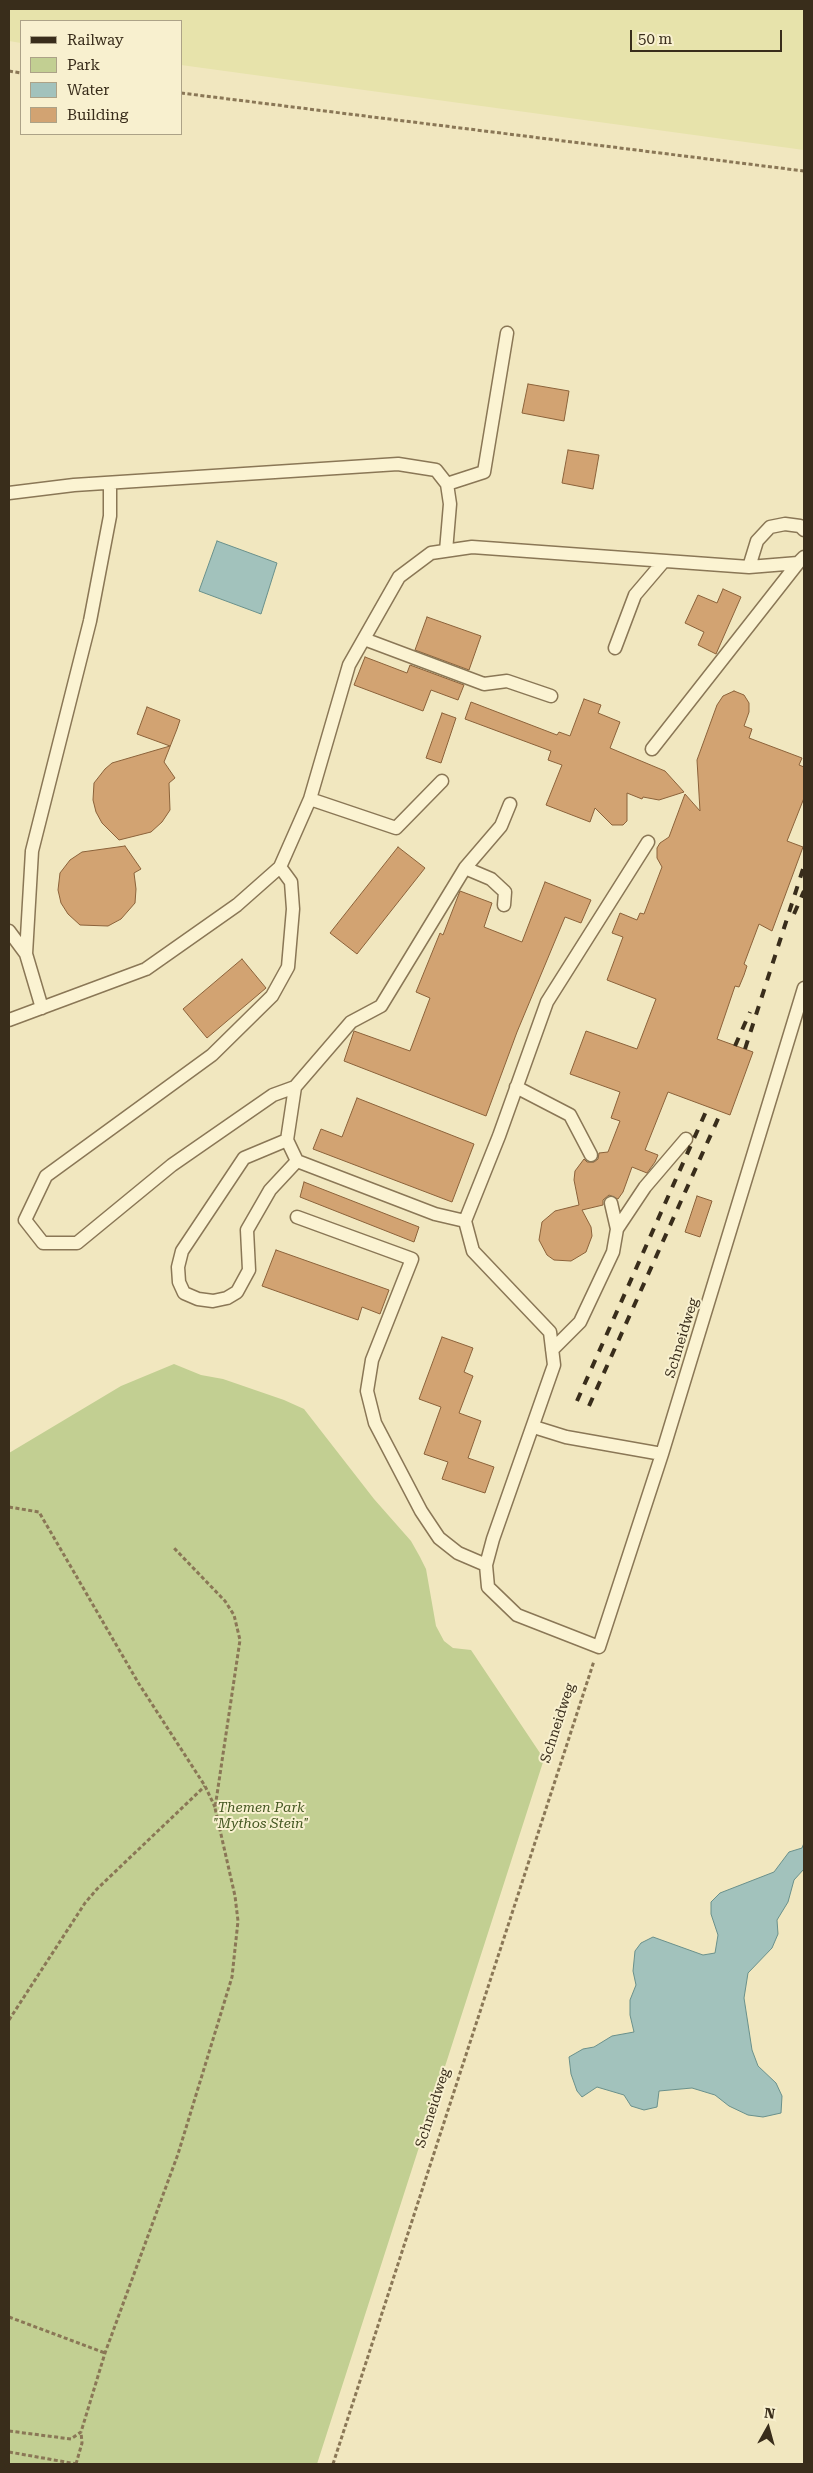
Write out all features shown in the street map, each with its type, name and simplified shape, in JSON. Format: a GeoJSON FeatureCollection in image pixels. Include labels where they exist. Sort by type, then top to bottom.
{"type":"FeatureCollection","features":[{"type":"Feature","properties":{"kind":"lane"},"geometry":{"type":"LineString","coordinates":[[447,484],[484,472],[507,333]]}},
{"type":"Feature","properties":{"kind":"lane"},"geometry":{"type":"LineString","coordinates":[[9,493],[110,483],[398,464],[436,470],[447,484],[450,504],[446,551]]}},
{"type":"Feature","properties":{"kind":"lane"},"geometry":{"type":"LineString","coordinates":[[42,1008],[26,954],[32,851],[90,621],[110,516],[110,483]]}},
{"type":"Feature","properties":{"kind":"lane"},"geometry":{"type":"LineString","coordinates":[[749,567],[757,541],[770,527],[784,524],[800,526],[804,530]]}},
{"type":"Feature","properties":{"kind":"lane"},"geometry":{"type":"LineString","coordinates":[[9,1020],[146,969],[238,905],[280,867],[310,799],[349,665],[399,577],[431,553],[472,547],[749,567],[801,560]]}},
{"type":"Feature","properties":{"kind":"lane"},"geometry":{"type":"LineString","coordinates":[[652,749],[801,560]]}},
{"type":"Feature","properties":{"kind":"lane"},"geometry":{"type":"LineString","coordinates":[[615,648],[635,595],[664,561]]}},
{"type":"Feature","properties":{"kind":"lane"},"geometry":{"type":"LineString","coordinates":[[364,639],[484,684],[507,681],[551,696]]}},
{"type":"Feature","properties":{"kind":"lane"},"geometry":{"type":"LineString","coordinates":[[310,799],[396,828],[442,781]]}},
{"type":"Feature","properties":{"kind":"lane"},"geometry":{"type":"LineString","coordinates":[[280,867],[291,882],[293,909],[288,967],[272,996],[212,1055],[46,1176],[25,1220],[43,1243],[77,1244],[172,1165],[273,1095],[295,1087],[351,1022],[381,1006],[465,868],[501,826],[510,804]]}},
{"type":"Feature","properties":{"kind":"lane"},"geometry":{"type":"LineString","coordinates":[[599,1647],[517,1615],[488,1587],[486,1565],[493,1539],[534,1427],[554,1365],[550,1332],[473,1251],[465,1221],[547,1002],[648,842]]}},
{"type":"Feature","properties":{"kind":"lane"},"geometry":{"type":"LineString","coordinates":[[465,868],[492,879],[504,892],[504,905]]}},
{"type":"Feature","properties":{"kind":"lane"},"geometry":{"type":"LineString","coordinates":[[9,931],[26,954]]}},
{"type":"Feature","properties":{"kind":"lane","name":"Schneidweg"},"geometry":{"type":"LineString","coordinates":[[599,1647],[662,1454],[804,988]]}},
{"type":"Feature","properties":{"kind":"lane"},"geometry":{"type":"LineString","coordinates":[[295,1087],[287,1140],[297,1161],[434,1214],[465,1221]]}},
{"type":"Feature","properties":{"kind":"lane"},"geometry":{"type":"LineString","coordinates":[[516,1088],[570,1115],[591,1154]]}},
{"type":"Feature","properties":{"kind":"lane"},"geometry":{"type":"LineString","coordinates":[[617,1229],[645,1187],[686,1139]]}},
{"type":"Feature","properties":{"kind":"lane"},"geometry":{"type":"LineString","coordinates":[[287,1140],[244,1158],[182,1250],[178,1267],[179,1282],[184,1292],[198,1299],[213,1301],[227,1298],[237,1292],[249,1270],[247,1230],[270,1190],[297,1161]]}},
{"type":"Feature","properties":{"kind":"lane"},"geometry":{"type":"LineString","coordinates":[[552,1350],[580,1322],[613,1252],[617,1229],[611,1203]]}},
{"type":"Feature","properties":{"kind":"lane"},"geometry":{"type":"LineString","coordinates":[[297,1217],[412,1259],[372,1360],[367,1391],[375,1423],[421,1510],[439,1538],[458,1554],[486,1565]]}},
{"type":"Feature","properties":{"kind":"lane"},"geometry":{"type":"LineString","coordinates":[[534,1427],[612,1446],[662,1454]]}},
{"type":"Feature","properties":{"kind":"path"},"geometry":{"type":"LineString","coordinates":[[182,93],[804,171]]}},
{"type":"Feature","properties":{"kind":"path"},"geometry":{"type":"LineString","coordinates":[[9,1507],[39,1512],[139,1684],[205,1786],[215,1808],[235,1896],[238,1920],[232,1977],[169,2179],[105,2353],[82,2432],[82,2443],[77,2464],[9,2452]]}},
{"type":"Feature","properties":{"kind":"path"},"geometry":{"type":"LineString","coordinates":[[174,1548],[225,1601],[234,1615],[240,1640],[215,1808]]}},
{"type":"Feature","properties":{"kind":"path","name":"Schneidweg"},"geometry":{"type":"LineString","coordinates":[[333,2464],[599,1647]]}},
{"type":"Feature","properties":{"kind":"path"},"geometry":{"type":"LineString","coordinates":[[9,2020],[85,1903],[205,1786]]}},
{"type":"Feature","properties":{"kind":"path"},"geometry":{"type":"LineString","coordinates":[[9,2317],[105,2353]]}},
{"type":"Feature","properties":{"kind":"path"},"geometry":{"type":"LineString","coordinates":[[9,2431],[71,2439],[82,2432]]}},
{"type":"Feature","properties":{"kind":"shaded area"},"geometry":{"type":"Polygon","coordinates":[[[9,9],[804,9],[804,150],[182,65],[182,20],[20,20],[20,43],[9,41],[9,9]]]}},
{"type":"Feature","properties":{"kind":"green space","name":"Themen Park \"Mythos Stein\""},"geometry":{"type":"Polygon","coordinates":[[[174,1364],[201,1375],[223,1379],[284,1400],[304,1409],[374,1499],[411,1541],[426,1569],[436,1626],[444,1641],[453,1648],[471,1650],[544,1759],[317,2464],[9,2464],[9,1453],[121,1386],[174,1364]]]}},
{"type":"Feature","properties":{"kind":"water"},"geometry":{"type":"Polygon","coordinates":[[[217,541],[277,563],[261,614],[199,591],[217,541]]]}},
{"type":"Feature","properties":{"kind":"water"},"geometry":{"type":"Polygon","coordinates":[[[804,1843],[804,1869],[794,1880],[788,1902],[777,1920],[778,1934],[772,1948],[748,1973],[744,1998],[752,2050],[758,2066],[776,2083],[782,2096],[781,2113],[763,2117],[748,2115],[729,2106],[715,2095],[692,2088],[659,2091],[657,2107],[644,2110],[631,2106],[624,2095],[597,2087],[582,2097],[577,2091],[571,2074],[569,2057],[583,2049],[594,2047],[612,2036],[634,2032],[630,2015],[630,2000],[636,1985],[633,1971],[635,1951],[641,1943],[653,1937],[703,1955],[715,1953],[718,1935],[711,1914],[711,1902],[720,1893],[774,1872],[789,1852],[802,1848],[804,1843]]]}},
{"type":"Feature","properties":{"kind":"building"},"geometry":{"type":"Polygon","coordinates":[[[528,384],[569,391],[564,421],[522,413],[528,384]]]}},
{"type":"Feature","properties":{"kind":"building"},"geometry":{"type":"Polygon","coordinates":[[[568,450],[599,455],[593,489],[562,483],[568,450]]]}},
{"type":"Feature","properties":{"kind":"building"},"geometry":{"type":"Polygon","coordinates":[[[723,589],[741,597],[716,654],[698,645],[704,632],[685,623],[698,595],[717,603],[723,589]]]}},
{"type":"Feature","properties":{"kind":"building"},"geometry":{"type":"Polygon","coordinates":[[[427,617],[481,636],[469,670],[415,650],[427,617]]]}},
{"type":"Feature","properties":{"kind":"building"},"geometry":{"type":"Polygon","coordinates":[[[365,657],[407,673],[410,665],[464,685],[458,700],[431,690],[423,711],[354,685],[365,657]]]}},
{"type":"Feature","properties":{"kind":"building"},"geometry":{"type":"Polygon","coordinates":[[[734,691],[744,695],[749,703],[749,712],[744,726],[752,729],[749,738],[802,758],[799,765],[804,767],[804,798],[787,841],[803,847],[772,931],[759,924],[744,964],[747,966],[744,975],[739,987],[735,986],[717,1039],[753,1052],[730,1115],[668,1092],[645,1150],[658,1155],[655,1162],[647,1173],[632,1167],[623,1192],[618,1199],[609,1195],[603,1200],[603,1205],[582,1210],[591,1227],[592,1236],[586,1252],[571,1261],[554,1260],[547,1255],[539,1240],[542,1222],[555,1211],[579,1205],[574,1180],[575,1171],[584,1159],[587,1162],[594,1162],[598,1159],[599,1153],[608,1152],[620,1121],[611,1118],[620,1092],[570,1074],[586,1031],[637,1049],[656,999],[607,980],[623,937],[612,933],[620,913],[637,920],[640,913],[644,914],[662,867],[657,858],[657,848],[660,843],[669,837],[685,794],[700,811],[697,760],[717,705],[723,696],[734,691]]]}},
{"type":"Feature","properties":{"kind":"building"},"geometry":{"type":"Polygon","coordinates":[[[584,699],[601,705],[598,713],[620,722],[610,748],[665,771],[684,792],[659,800],[643,797],[642,799],[627,793],[627,821],[623,825],[612,825],[595,808],[590,822],[546,805],[562,765],[548,760],[551,751],[465,719],[471,702],[557,735],[559,732],[570,736],[584,699]]]}},
{"type":"Feature","properties":{"kind":"building"},"geometry":{"type":"Polygon","coordinates":[[[147,707],[180,720],[164,762],[175,778],[169,783],[170,810],[162,822],[151,832],[119,840],[102,823],[96,812],[93,800],[94,783],[112,763],[170,746],[137,734],[147,707]]]}},
{"type":"Feature","properties":{"kind":"building"},"geometry":{"type":"Polygon","coordinates":[[[442,713],[456,718],[441,763],[426,758],[442,713]]]}},
{"type":"Feature","properties":{"kind":"building"},"geometry":{"type":"Polygon","coordinates":[[[125,846],[141,869],[134,873],[135,903],[121,919],[108,926],[80,925],[68,914],[61,903],[58,890],[60,873],[70,860],[82,852],[125,846]]]}},
{"type":"Feature","properties":{"kind":"building"},"geometry":{"type":"Polygon","coordinates":[[[398,847],[425,868],[357,954],[330,933],[398,847]]]}},
{"type":"Feature","properties":{"kind":"building"},"geometry":{"type":"Polygon","coordinates":[[[545,882],[591,900],[581,923],[565,917],[517,1032],[486,1116],[344,1061],[354,1031],[410,1051],[430,998],[416,992],[440,933],[443,935],[460,891],[492,903],[484,927],[522,942],[545,882]]]}},
{"type":"Feature","properties":{"kind":"building"},"geometry":{"type":"Polygon","coordinates":[[[242,959],[266,988],[207,1038],[183,1009],[242,959]]]}},
{"type":"Feature","properties":{"kind":"building"},"geometry":{"type":"Polygon","coordinates":[[[357,1098],[474,1144],[452,1202],[313,1149],[321,1129],[342,1137],[357,1098]]]}},
{"type":"Feature","properties":{"kind":"building"},"geometry":{"type":"Polygon","coordinates":[[[304,1182],[419,1227],[414,1242],[300,1197],[304,1182]]]}},
{"type":"Feature","properties":{"kind":"building"},"geometry":{"type":"Polygon","coordinates":[[[697,1196],[712,1201],[700,1237],[685,1232],[697,1196]]]}},
{"type":"Feature","properties":{"kind":"building"},"geometry":{"type":"Polygon","coordinates":[[[276,1250],[389,1290],[380,1314],[362,1307],[358,1320],[262,1286],[276,1250]]]}},
{"type":"Feature","properties":{"kind":"building"},"geometry":{"type":"Polygon","coordinates":[[[442,1337],[473,1348],[464,1372],[473,1376],[459,1413],[481,1421],[468,1458],[494,1467],[485,1493],[442,1479],[448,1462],[424,1454],[441,1407],[419,1399],[442,1337]]]}},
{"type":"Feature","properties":{"kind":"railway"},"geometry":{"type":"LineString","coordinates":[[745,1049],[804,866]]}},
{"type":"Feature","properties":{"kind":"railway"},"geometry":{"type":"LineString","coordinates":[[794,914],[804,891]]}},
{"type":"Feature","properties":{"kind":"railway"},"geometry":{"type":"LineString","coordinates":[[735,1046],[750,1012]]}},
{"type":"Feature","properties":{"kind":"railway"},"geometry":{"type":"LineString","coordinates":[[577,1401],[708,1107]]}},
{"type":"Feature","properties":{"kind":"railway"},"geometry":{"type":"LineString","coordinates":[[589,1406],[721,1112]]}}]}
